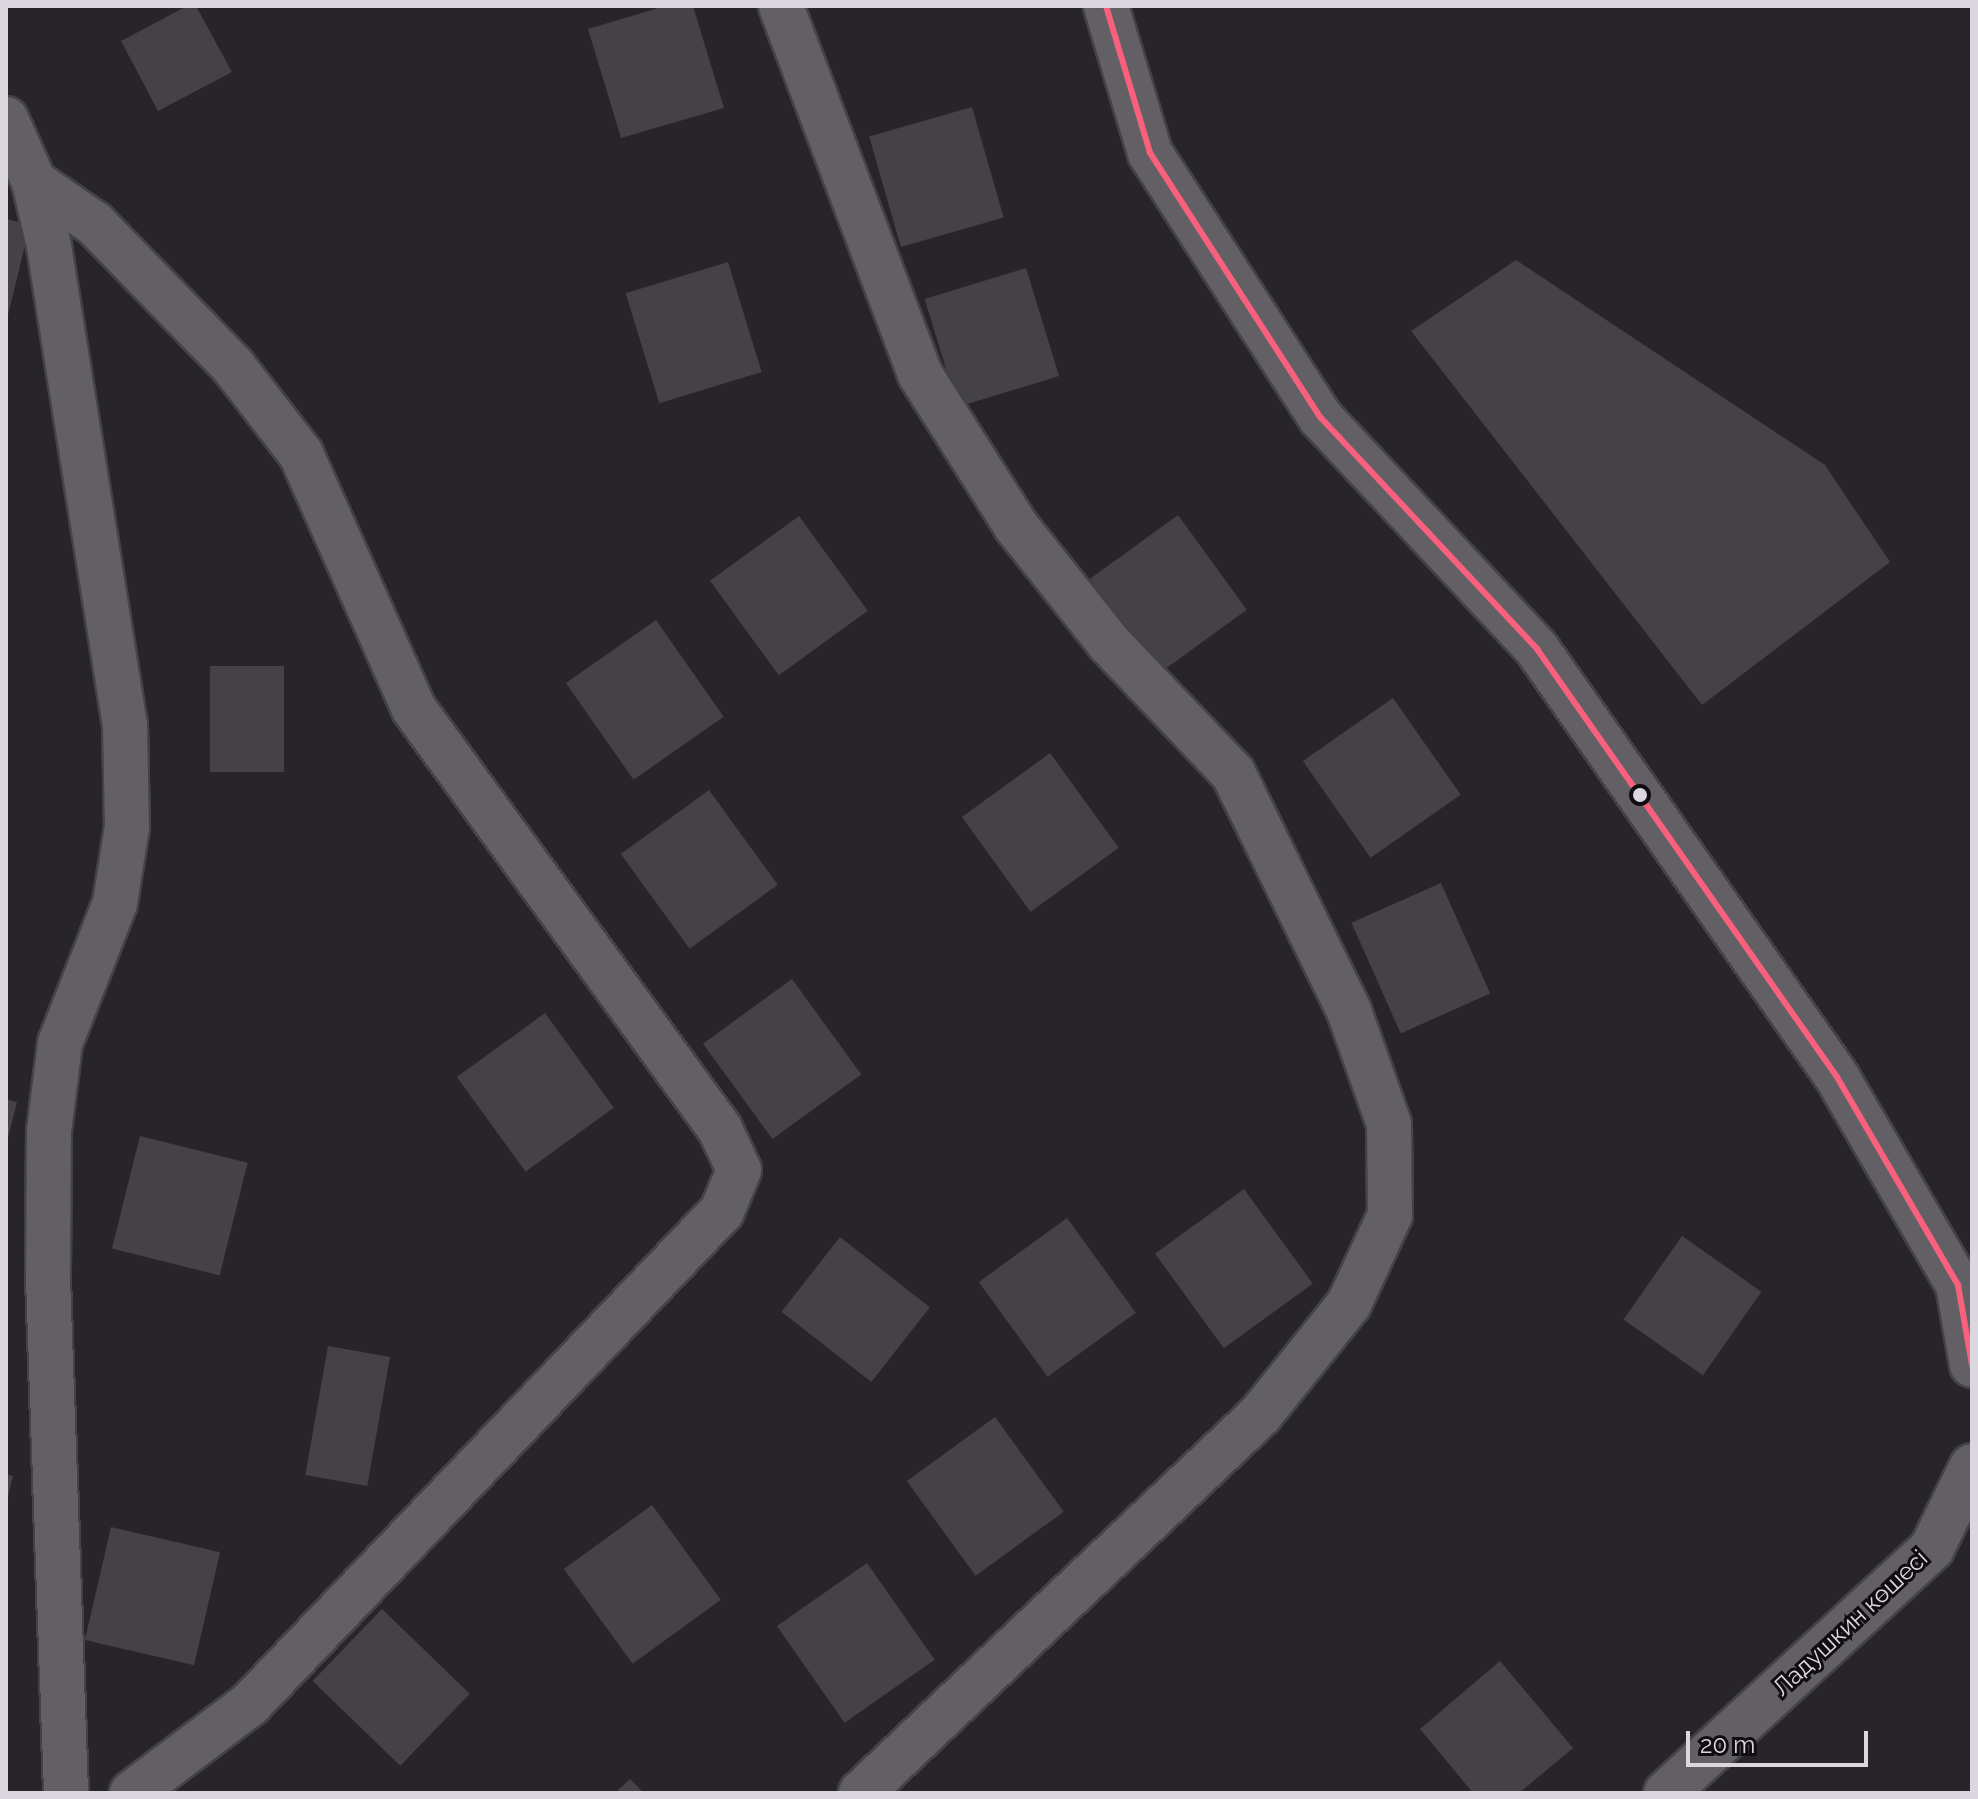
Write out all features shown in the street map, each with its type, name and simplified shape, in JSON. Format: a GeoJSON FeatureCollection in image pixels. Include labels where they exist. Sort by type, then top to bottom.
{"type":"FeatureCollection","features":[{"type":"Feature","properties":{"kind":"street"},"geometry":{"type":"LineString","coordinates":[[781,6],[920,374],[1025,537],[1109,643],[1233,773],[1349,1011],[1389,1124],[1390,1215],[1349,1304],[1260,1415],[861,1793]]}},
{"type":"Feature","properties":{"kind":"street"},"geometry":{"type":"LineString","coordinates":[[1106,6],[1150,153],[1321,418],[1537,649],[1837,1077],[1958,1285],[1972,1365]]}},
{"type":"Feature","properties":{"kind":"street"},"geometry":{"type":"LineString","coordinates":[[6,119],[34,182],[49,246],[125,724],[127,827],[115,903],[60,1043],[49,1131],[48,1279],[66,1793]]}},
{"type":"Feature","properties":{"kind":"street"},"geometry":{"type":"LineString","coordinates":[[34,182],[95,224],[233,366],[301,454],[414,709],[720,1129],[739,1170],[722,1211],[250,1704],[132,1793]]}},
{"type":"Feature","properties":{"kind":"street","name":"Ладушкин көшесі"},"geometry":{"type":"LineString","coordinates":[[1666,1793],[1932,1548],[1972,1466]]}},
{"type":"Feature","properties":{"kind":"building"},"geometry":{"type":"Polygon","coordinates":[[[187,6],[196,6],[232,72],[158,111],[121,41],[187,6]]]}},
{"type":"Feature","properties":{"kind":"building"},"geometry":{"type":"Polygon","coordinates":[[[665,6],[693,6],[724,108],[621,138],[588,29],[665,6]]]}},
{"type":"Feature","properties":{"kind":"building"},"geometry":{"type":"Polygon","coordinates":[[[972,107],[1004,218],[901,247],[869,136],[972,107]]]}},
{"type":"Feature","properties":{"kind":"building"},"geometry":{"type":"Polygon","coordinates":[[[6,219],[30,225],[7,319],[6,319],[6,219]]]}},
{"type":"Feature","properties":{"kind":"building"},"geometry":{"type":"Polygon","coordinates":[[[1516,260],[1825,465],[1890,562],[1702,705],[1411,331],[1516,260]]]}},
{"type":"Feature","properties":{"kind":"building"},"geometry":{"type":"Polygon","coordinates":[[[728,262],[762,372],[659,403],[626,293],[728,262]]]}},
{"type":"Feature","properties":{"kind":"building"},"geometry":{"type":"Polygon","coordinates":[[[1026,268],[1059,376],[958,407],[925,299],[1026,268]]]}},
{"type":"Feature","properties":{"kind":"building"},"geometry":{"type":"Polygon","coordinates":[[[1178,515],[1247,610],[1159,674],[1090,579],[1178,515]]]}},
{"type":"Feature","properties":{"kind":"building"},"geometry":{"type":"Polygon","coordinates":[[[799,516],[868,611],[779,675],[710,581],[799,516]]]}},
{"type":"Feature","properties":{"kind":"building"},"geometry":{"type":"Polygon","coordinates":[[[656,620],[724,717],[634,780],[566,683],[656,620]]]}},
{"type":"Feature","properties":{"kind":"building"},"geometry":{"type":"Polygon","coordinates":[[[210,666],[284,666],[284,772],[210,772],[210,666]]]}},
{"type":"Feature","properties":{"kind":"building"},"geometry":{"type":"Polygon","coordinates":[[[1393,698],[1461,795],[1371,858],[1303,761],[1393,698]]]}},
{"type":"Feature","properties":{"kind":"building"},"geometry":{"type":"Polygon","coordinates":[[[1050,753],[1119,848],[1031,912],[962,817],[1050,753]]]}},
{"type":"Feature","properties":{"kind":"building"},"geometry":{"type":"Polygon","coordinates":[[[709,790],[778,885],[690,949],[621,854],[709,790]]]}},
{"type":"Feature","properties":{"kind":"building"},"geometry":{"type":"Polygon","coordinates":[[[1441,883],[1490,994],[1401,1033],[1351,923],[1441,883]]]}},
{"type":"Feature","properties":{"kind":"building"},"geometry":{"type":"Polygon","coordinates":[[[792,979],[861,1074],[772,1139],[703,1044],[792,979]]]}},
{"type":"Feature","properties":{"kind":"building"},"geometry":{"type":"Polygon","coordinates":[[[545,1013],[614,1108],[526,1172],[457,1077],[545,1013]]]}},
{"type":"Feature","properties":{"kind":"building"},"geometry":{"type":"Polygon","coordinates":[[[6,1099],[17,1102],[7,1142],[6,1141],[6,1099]]]}},
{"type":"Feature","properties":{"kind":"building"},"geometry":{"type":"Polygon","coordinates":[[[140,1136],[248,1163],[220,1275],[112,1249],[140,1136]]]}},
{"type":"Feature","properties":{"kind":"building"},"geometry":{"type":"Polygon","coordinates":[[[1244,1189],[1313,1284],[1224,1348],[1155,1254],[1244,1189]]]}},
{"type":"Feature","properties":{"kind":"building"},"geometry":{"type":"Polygon","coordinates":[[[1067,1218],[1136,1313],[1048,1377],[979,1282],[1067,1218]]]}},
{"type":"Feature","properties":{"kind":"building"},"geometry":{"type":"Polygon","coordinates":[[[1682,1236],[1761,1292],[1703,1375],[1623,1320],[1682,1236]]]}},
{"type":"Feature","properties":{"kind":"building"},"geometry":{"type":"Polygon","coordinates":[[[840,1237],[930,1307],[871,1382],[782,1312],[840,1237]]]}},
{"type":"Feature","properties":{"kind":"building"},"geometry":{"type":"Polygon","coordinates":[[[328,1346],[390,1357],[367,1486],[305,1475],[328,1346]]]}},
{"type":"Feature","properties":{"kind":"building"},"geometry":{"type":"Polygon","coordinates":[[[995,1417],[1064,1512],[976,1576],[907,1481],[995,1417]]]}},
{"type":"Feature","properties":{"kind":"building"},"geometry":{"type":"Polygon","coordinates":[[[6,1474],[13,1476],[7,1501],[6,1501],[6,1474]]]}},
{"type":"Feature","properties":{"kind":"building"},"geometry":{"type":"Polygon","coordinates":[[[652,1505],[721,1600],[633,1664],[564,1569],[652,1505]]]}},
{"type":"Feature","properties":{"kind":"building"},"geometry":{"type":"Polygon","coordinates":[[[111,1527],[220,1552],[194,1665],[85,1640],[111,1527]]]}},
{"type":"Feature","properties":{"kind":"building"},"geometry":{"type":"Polygon","coordinates":[[[867,1563],[935,1660],[845,1723],[777,1626],[867,1563]]]}},
{"type":"Feature","properties":{"kind":"building"},"geometry":{"type":"Polygon","coordinates":[[[382,1609],[470,1694],[400,1766],[313,1681],[382,1609]]]}},
{"type":"Feature","properties":{"kind":"building"},"geometry":{"type":"Polygon","coordinates":[[[1500,1661],[1573,1748],[1519,1793],[1473,1793],[1420,1729],[1500,1661]]]}},
{"type":"Feature","properties":{"kind":"building"},"geometry":{"type":"Polygon","coordinates":[[[630,1779],[644,1793],[615,1793],[630,1779]]]}},
{"type":"Feature","properties":{"kind":"transit line"},"geometry":{"type":"LineString","coordinates":[[1106,6],[1150,153],[1321,418],[1537,649],[1837,1077],[1958,1285],[1972,1365]]}}]}
